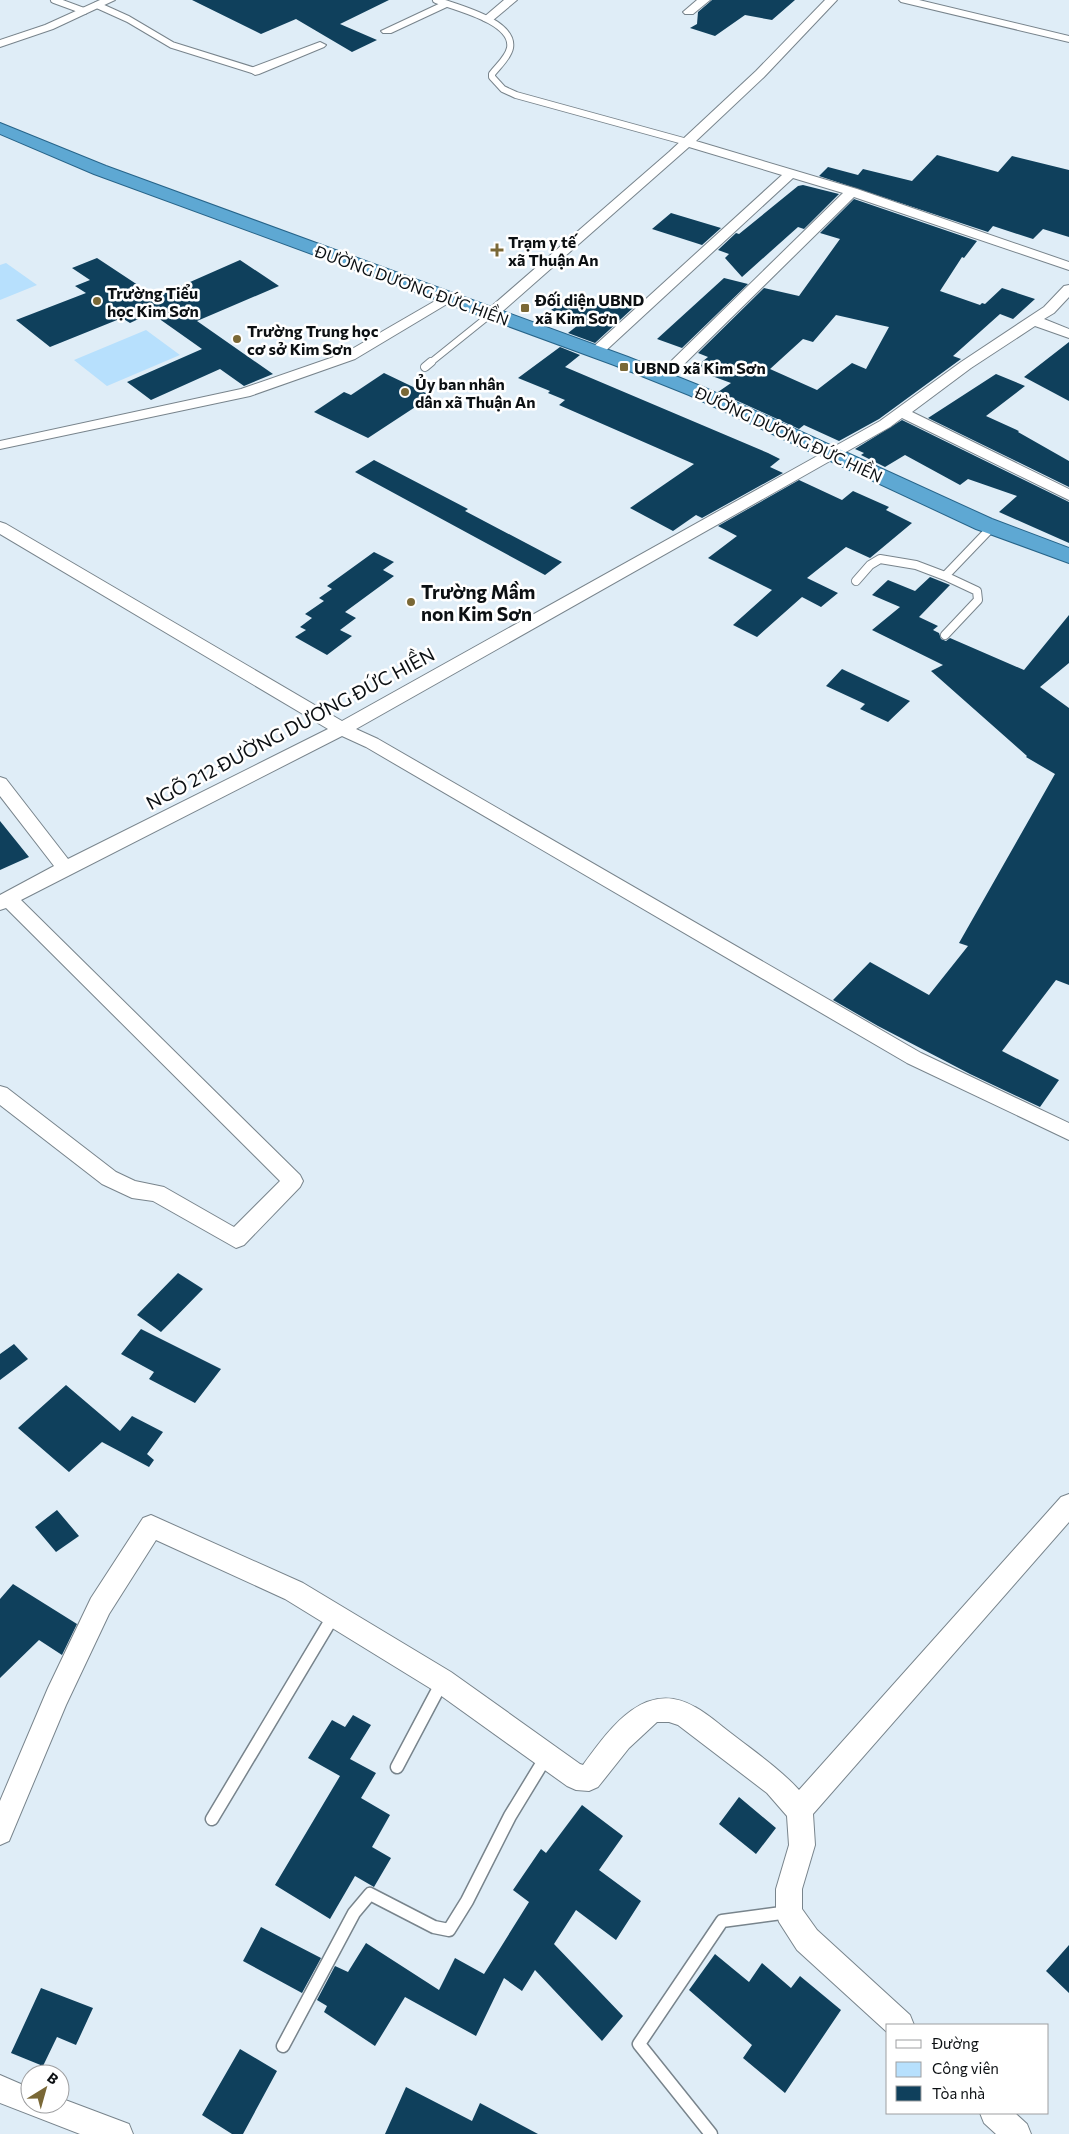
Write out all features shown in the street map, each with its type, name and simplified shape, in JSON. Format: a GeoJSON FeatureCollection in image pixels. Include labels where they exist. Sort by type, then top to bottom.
{"type":"FeatureCollection","features":[{"type":"Feature","properties":{"kind":"highway","name":"ĐƯỜNG DƯƠNG ĐỨC HIỀN"},"geometry":{"type":"LineString","coordinates":[[0,128],[100,170],[663,377],[992,527],[1069,556]]}},
{"type":"Feature","properties":{"kind":"street"},"geometry":{"type":"LineString","coordinates":[[0,44],[49,26],[109,0]]}},
{"type":"Feature","properties":{"kind":"street"},"geometry":{"type":"LineString","coordinates":[[488,19],[511,0]]}},
{"type":"Feature","properties":{"kind":"street"},"geometry":{"type":"LineString","coordinates":[[689,12],[704,0]]}},
{"type":"Feature","properties":{"kind":"street"},"geometry":{"type":"LineString","coordinates":[[491,314],[687,142],[760,74],[831,0]]}},
{"type":"Feature","properties":{"kind":"street"},"geometry":{"type":"LineString","coordinates":[[905,0],[1069,39]]}},
{"type":"Feature","properties":{"kind":"street"},"geometry":{"type":"LineString","coordinates":[[387,31],[441,2]]}},
{"type":"Feature","properties":{"kind":"street"},"geometry":{"type":"LineString","coordinates":[[255,71],[320,45]]}},
{"type":"Feature","properties":{"kind":"street"},"geometry":{"type":"LineString","coordinates":[[687,142],[852,192],[1069,266]]}},
{"type":"Feature","properties":{"kind":"street"},"geometry":{"type":"LineString","coordinates":[[596,352],[792,173]]}},
{"type":"Feature","properties":{"kind":"street"},"geometry":{"type":"LineString","coordinates":[[663,377],[852,192]]}},
{"type":"Feature","properties":{"kind":"street","name":"NGÕ 212 ĐƯỜNG DƯƠNG ĐỨC HIỀN"},"geometry":{"type":"LineString","coordinates":[[4,901],[65,868],[342,729],[885,424],[1049,310],[1069,289]]}},
{"type":"Feature","properties":{"kind":"street"},"geometry":{"type":"LineString","coordinates":[[0,445],[245,394],[350,356],[447,298]]}},
{"type":"Feature","properties":{"kind":"street"},"geometry":{"type":"LineString","coordinates":[[1033,320],[1069,334]]}},
{"type":"Feature","properties":{"kind":"street"},"geometry":{"type":"LineString","coordinates":[[901,412],[1069,495]]}},
{"type":"Feature","properties":{"kind":"street"},"geometry":{"type":"LineString","coordinates":[[0,527],[342,729],[372,743],[914,1058],[1069,1132]]}},
{"type":"Feature","properties":{"kind":"street"},"geometry":{"type":"LineString","coordinates":[[0,783],[65,868]]}},
{"type":"Feature","properties":{"kind":"street"},"geometry":{"type":"LineString","coordinates":[[0,1094],[108,1178],[132,1189],[157,1194],[236,1239],[293,1181],[4,901]]}},
{"type":"Feature","properties":{"kind":"street"},"geometry":{"type":"LineString","coordinates":[[799,1810],[1069,1505]]}},
{"type":"Feature","properties":{"kind":"street"},"geometry":{"type":"LineString","coordinates":[[0,1832],[57,1698],[100,1606],[151,1526],[294,1591],[442,1681],[576,1777],[589,1778],[628,1730],[655,1710],[671,1708],[687,1716],[776,1784],[799,1810],[802,1825],[802,1845],[789,1889],[789,1912],[807,1940],[899,2024]]}},
{"type":"Feature","properties":{"kind":"street"},"geometry":{"type":"LineString","coordinates":[[0,2089],[20,2098]]}},
{"type":"Feature","properties":{"kind":"street"},"geometry":{"type":"LineString","coordinates":[[64,2114],[120,2134]]}},
{"type":"Feature","properties":{"kind":"street"},"geometry":{"type":"LineString","coordinates":[[995,2114],[1017,2134]]}},
{"type":"Feature","properties":{"kind":"lane"},"geometry":{"type":"LineString","coordinates":[[54,0],[84,11]]}},
{"type":"Feature","properties":{"kind":"lane"},"geometry":{"type":"LineString","coordinates":[[441,2],[488,19],[504,32],[510,43],[506,56],[492,74],[492,78],[503,89],[516,95],[687,142]]}},
{"type":"Feature","properties":{"kind":"lane"},"geometry":{"type":"LineString","coordinates":[[97,6],[128,19],[172,45],[255,71]]}},
{"type":"Feature","properties":{"kind":"lane"},"geometry":{"type":"LineString","coordinates":[[425,367],[491,314]]}},
{"type":"Feature","properties":{"kind":"lane"},"geometry":{"type":"LineString","coordinates":[[945,576],[992,527]]}},
{"type":"Feature","properties":{"kind":"lane"},"geometry":{"type":"LineString","coordinates":[[856,581],[870,565],[880,559],[916,565],[977,591],[978,600],[945,634]]}},
{"type":"Feature","properties":{"kind":"lane"},"geometry":{"type":"LineString","coordinates":[[212,1819],[334,1615]]}},
{"type":"Feature","properties":{"kind":"lane"},"geometry":{"type":"LineString","coordinates":[[398,1767],[442,1681]]}},
{"type":"Feature","properties":{"kind":"lane"},"geometry":{"type":"LineString","coordinates":[[283,2046],[354,1913],[370,1894],[434,1927],[448,1930],[467,1901],[510,1816],[546,1757]]}},
{"type":"Feature","properties":{"kind":"lane"},"geometry":{"type":"LineString","coordinates":[[711,2134],[638,2044],[722,1921],[789,1912]]}},
{"type":"Feature","properties":{"kind":"green space"},"geometry":{"type":"Polygon","coordinates":[[[6,263],[37,285],[0,300],[0,265],[6,263]]]}},
{"type":"Feature","properties":{"kind":"green space"},"geometry":{"type":"Polygon","coordinates":[[[146,330],[180,355],[107,386],[74,360],[146,330]]]}},
{"type":"Feature","properties":{"kind":"building"},"geometry":{"type":"Polygon","coordinates":[[[192,0],[389,0],[340,24],[377,40],[352,52],[296,19],[261,34],[192,0]]]}},
{"type":"Feature","properties":{"kind":"building"},"geometry":{"type":"Polygon","coordinates":[[[712,0],[795,0],[772,20],[745,15],[715,36],[690,28],[697,24],[698,12],[712,0]]]}},
{"type":"Feature","properties":{"kind":"building"},"geometry":{"type":"Polygon","coordinates":[[[937,155],[998,172],[1012,156],[1069,170],[1069,237],[1043,229],[1033,239],[993,226],[988,232],[819,176],[828,167],[858,175],[863,169],[912,181],[937,155]]]}},
{"type":"Feature","properties":{"kind":"building"},"geometry":{"type":"Polygon","coordinates":[[[803,185],[839,194],[804,229],[798,227],[742,277],[725,258],[729,254],[718,250],[736,233],[739,234],[798,186],[803,185]]]}},
{"type":"Feature","properties":{"kind":"building"},"geometry":{"type":"Polygon","coordinates":[[[854,199],[977,241],[964,258],[962,257],[940,291],[980,305],[982,303],[985,304],[1002,288],[1035,299],[1013,319],[1000,314],[953,356],[961,359],[879,419],[839,441],[804,425],[799,429],[718,392],[731,383],[693,369],[708,357],[698,353],[764,288],[799,296],[840,239],[820,233],[854,199]],[[836,315],[813,342],[803,339],[770,369],[817,390],[852,363],[866,369],[889,327],[836,315]]]}},
{"type":"Feature","properties":{"kind":"building"},"geometry":{"type":"Polygon","coordinates":[[[671,213],[721,228],[702,245],[652,229],[671,213]]]}},
{"type":"Feature","properties":{"kind":"building"},"geometry":{"type":"Polygon","coordinates":[[[97,258],[156,297],[240,260],[279,286],[197,321],[273,374],[244,386],[220,369],[151,400],[127,382],[202,349],[151,313],[130,323],[122,318],[50,347],[16,320],[86,293],[75,286],[90,280],[72,268],[97,258]]]}},
{"type":"Feature","properties":{"kind":"building"},"geometry":{"type":"Polygon","coordinates":[[[724,278],[748,284],[682,348],[657,339],[724,278]]]}},
{"type":"Feature","properties":{"kind":"building"},"geometry":{"type":"Polygon","coordinates":[[[572,295],[602,307],[611,300],[633,308],[595,343],[568,333],[582,322],[551,310],[572,295]]]}},
{"type":"Feature","properties":{"kind":"building"},"geometry":{"type":"Polygon","coordinates":[[[1069,342],[1069,401],[1024,377],[1069,342]]]}},
{"type":"Feature","properties":{"kind":"building"},"geometry":{"type":"Polygon","coordinates":[[[560,347],[580,355],[565,367],[768,453],[780,459],[770,467],[783,473],[702,518],[696,515],[673,531],[630,508],[694,464],[559,405],[565,400],[548,393],[550,391],[518,378],[560,347]]]}},
{"type":"Feature","properties":{"kind":"building"},"geometry":{"type":"Polygon","coordinates":[[[384,373],[432,396],[368,438],[314,412],[344,392],[351,395],[384,373]]]}},
{"type":"Feature","properties":{"kind":"building"},"geometry":{"type":"Polygon","coordinates":[[[996,374],[1025,386],[986,416],[1019,431],[1069,461],[1069,487],[928,418],[996,374]]]}},
{"type":"Feature","properties":{"kind":"building"},"geometry":{"type":"Polygon","coordinates":[[[902,420],[1069,502],[1069,543],[999,512],[1017,496],[968,479],[960,485],[905,455],[885,467],[861,455],[864,453],[855,449],[902,420]]]}},
{"type":"Feature","properties":{"kind":"building"},"geometry":{"type":"Polygon","coordinates":[[[374,460],[468,509],[465,511],[562,562],[545,575],[355,472],[374,460]]]}},
{"type":"Feature","properties":{"kind":"building"},"geometry":{"type":"Polygon","coordinates":[[[799,480],[842,500],[853,491],[889,507],[886,510],[912,523],[870,558],[846,547],[807,578],[838,593],[821,607],[802,597],[757,637],[733,625],[772,590],[708,558],[737,536],[718,526],[799,480]]]}},
{"type":"Feature","properties":{"kind":"building"},"geometry":{"type":"Polygon","coordinates":[[[374,552],[394,562],[383,570],[394,576],[345,612],[356,618],[340,630],[352,636],[327,655],[295,637],[306,630],[300,627],[312,618],[305,614],[324,601],[319,598],[332,589],[327,586],[374,552]]]}},
{"type":"Feature","properties":{"kind":"building"},"geometry":{"type":"Polygon","coordinates":[[[930,577],[950,585],[919,617],[938,626],[933,630],[939,633],[941,639],[946,641],[950,638],[1024,670],[1069,615],[1069,663],[1040,687],[1069,708],[1069,985],[1056,980],[1002,1051],[1059,1080],[1040,1107],[970,1074],[833,1000],[870,962],[929,995],[968,946],[959,943],[1055,774],[1026,757],[931,671],[943,665],[872,630],[900,607],[872,595],[888,580],[915,591],[930,577]]]}},
{"type":"Feature","properties":{"kind":"building"},"geometry":{"type":"Polygon","coordinates":[[[842,669],[910,701],[888,722],[860,709],[865,704],[826,686],[842,669]]]}},
{"type":"Feature","properties":{"kind":"building"},"geometry":{"type":"Polygon","coordinates":[[[0,821],[29,857],[0,870],[0,821]]]}},
{"type":"Feature","properties":{"kind":"building"},"geometry":{"type":"Polygon","coordinates":[[[178,1273],[203,1289],[161,1332],[137,1315],[178,1273]]]}},
{"type":"Feature","properties":{"kind":"building"},"geometry":{"type":"Polygon","coordinates":[[[141,1329],[221,1369],[195,1403],[149,1379],[154,1372],[121,1354],[141,1329]]]}},
{"type":"Feature","properties":{"kind":"building"},"geometry":{"type":"Polygon","coordinates":[[[14,1344],[28,1359],[0,1380],[0,1354],[14,1344]]]}},
{"type":"Feature","properties":{"kind":"building"},"geometry":{"type":"Polygon","coordinates":[[[66,1385],[120,1431],[132,1416],[163,1432],[147,1454],[154,1460],[149,1467],[102,1442],[69,1472],[18,1428],[66,1385]]]}},
{"type":"Feature","properties":{"kind":"building"},"geometry":{"type":"Polygon","coordinates":[[[57,1510],[79,1536],[56,1552],[35,1527],[57,1510]]]}},
{"type":"Feature","properties":{"kind":"building"},"geometry":{"type":"Polygon","coordinates":[[[13,1584],[77,1624],[62,1655],[39,1640],[0,1678],[0,1599],[13,1584]]]}},
{"type":"Feature","properties":{"kind":"building"},"geometry":{"type":"Polygon","coordinates":[[[353,1715],[371,1725],[350,1759],[376,1773],[361,1798],[390,1815],[372,1847],[391,1858],[374,1887],[355,1876],[330,1919],[275,1885],[340,1776],[308,1758],[332,1720],[345,1727],[353,1715]]]}},
{"type":"Feature","properties":{"kind":"building"},"geometry":{"type":"Polygon","coordinates":[[[739,1797],[776,1828],[756,1854],[719,1824],[739,1797]]]}},
{"type":"Feature","properties":{"kind":"building"},"geometry":{"type":"Polygon","coordinates":[[[582,1805],[623,1836],[599,1870],[641,1901],[616,1940],[576,1910],[554,1944],[623,2016],[602,2041],[535,1970],[522,1991],[504,1978],[476,2036],[405,1997],[375,2046],[324,2012],[327,2006],[317,2000],[335,1966],[348,1972],[366,1943],[439,1990],[455,1958],[484,1974],[529,1902],[513,1890],[541,1849],[546,1853],[582,1805]]]}},
{"type":"Feature","properties":{"kind":"building"},"geometry":{"type":"Polygon","coordinates":[[[261,1927],[321,1958],[302,1993],[243,1961],[261,1927]]]}},
{"type":"Feature","properties":{"kind":"building"},"geometry":{"type":"Polygon","coordinates":[[[1069,1945],[1069,1993],[1046,1971],[1069,1945]]]}},
{"type":"Feature","properties":{"kind":"building"},"geometry":{"type":"Polygon","coordinates":[[[715,1954],[749,1982],[762,1963],[791,1988],[800,1976],[841,2010],[785,2093],[743,2058],[752,2045],[689,1990],[715,1954]]]}},
{"type":"Feature","properties":{"kind":"building"},"geometry":{"type":"Polygon","coordinates":[[[41,1988],[93,2008],[76,2045],[57,2037],[44,2064],[38,2064],[11,2053],[41,1988]]]}},
{"type":"Feature","properties":{"kind":"building"},"geometry":{"type":"Polygon","coordinates":[[[240,2049],[277,2071],[243,2134],[232,2134],[202,2115],[240,2049]]]}},
{"type":"Feature","properties":{"kind":"building"},"geometry":{"type":"Polygon","coordinates":[[[406,2087],[472,2121],[480,2103],[538,2134],[385,2134],[406,2087]]]}},
{"type":"Feature","properties":{"kind":"place","name":"Trạm y tế xã Thuận An"},"geometry":{"type":"Point","coordinates":[497,250]}},
{"type":"Feature","properties":{"kind":"place","name":"Trường Tiểu học Kim Sơn"},"geometry":{"type":"Point","coordinates":[97,301]}},
{"type":"Feature","properties":{"kind":"place","name":"Đối diện UBND xã Kim Sơn"},"geometry":{"type":"Point","coordinates":[525,308]}},
{"type":"Feature","properties":{"kind":"place","name":"Trường Trung học cơ sở Kim Sơn"},"geometry":{"type":"Point","coordinates":[237,339]}},
{"type":"Feature","properties":{"kind":"place","name":"UBND xã Kim Sơn"},"geometry":{"type":"Point","coordinates":[624,367]}},
{"type":"Feature","properties":{"kind":"place","name":"Ủy ban nhân dân xã Thuận An"},"geometry":{"type":"Point","coordinates":[405,392]}},
{"type":"Feature","properties":{"kind":"place","name":"Trường Mầm non Kim Sơn"},"geometry":{"type":"Point","coordinates":[411,602]}}]}
